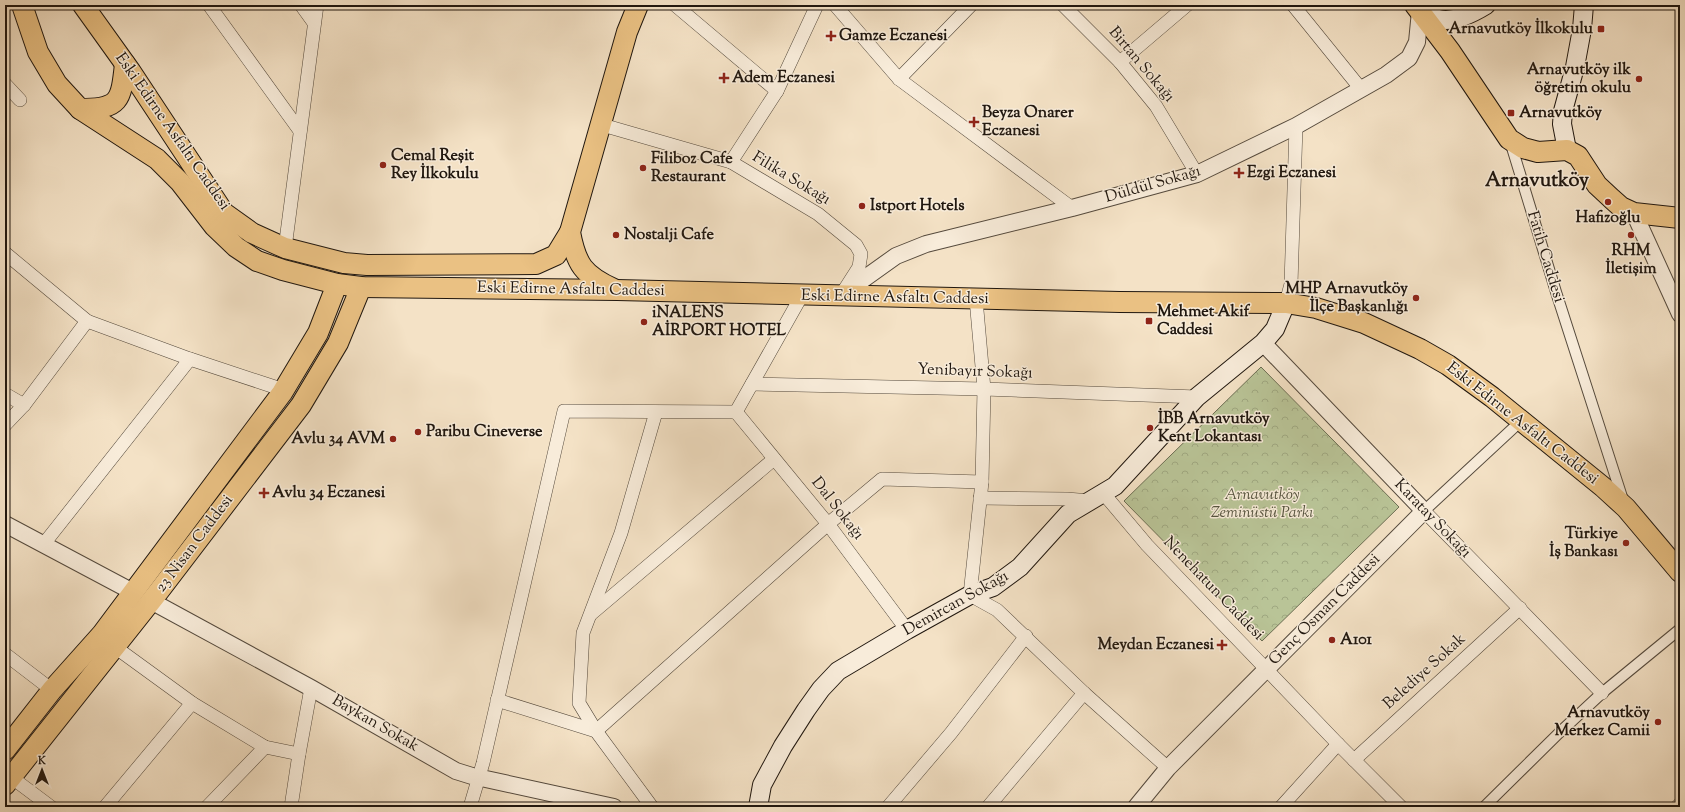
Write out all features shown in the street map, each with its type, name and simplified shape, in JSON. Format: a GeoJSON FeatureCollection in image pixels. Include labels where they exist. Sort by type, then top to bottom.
{"type":"FeatureCollection","features":[{"type":"Feature","properties":{"kind":"main road","name":"Eski Edirne Asfaltı Caddesi"},"geometry":{"type":"LineString","coordinates":[[83,5],[125,64],[224,212],[252,233],[285,248],[344,263],[368,265],[536,264],[556,255],[570,232]]}},
{"type":"Feature","properties":{"kind":"main road"},"geometry":{"type":"LineString","coordinates":[[617,290],[598,282],[584,270],[574,253],[570,232],[627,32],[638,5]]}},
{"type":"Feature","properties":{"kind":"main road"},"geometry":{"type":"LineString","coordinates":[[1417,8],[1438,19],[1448,20],[1459,18],[1486,5]]}},
{"type":"Feature","properties":{"kind":"main road"},"geometry":{"type":"LineString","coordinates":[[1567,150],[1562,124],[1563,111],[1575,67],[1582,29],[1584,5]]}},
{"type":"Feature","properties":{"kind":"main road","name":"Fatih Caddesi"},"geometry":{"type":"LineString","coordinates":[[1417,8],[1450,51],[1509,139]]}},
{"type":"Feature","properties":{"kind":"main road","name":"Eski Edirne Asfaltı Caddesi"},"geometry":{"type":"LineString","coordinates":[[20,9],[38,52],[57,84],[80,109],[157,159],[180,182],[214,226],[236,247],[257,261],[283,270],[337,284],[361,287],[617,290],[802,296],[1286,303],[1316,308],[1364,323],[1390,334],[1448,365],[1522,420],[1603,487],[1626,508],[1680,572]]}},
{"type":"Feature","properties":{"kind":"main road"},"geometry":{"type":"LineString","coordinates":[[80,109],[105,108],[117,100],[122,86],[125,64]]}},
{"type":"Feature","properties":{"kind":"main road"},"geometry":{"type":"LineString","coordinates":[[1509,139],[1523,148],[1538,152],[1567,150],[1578,156],[1596,185],[1621,207],[1634,213],[1680,218]]}},
{"type":"Feature","properties":{"kind":"main road","name":"23 Nisan Caddesi"},"geometry":{"type":"LineString","coordinates":[[5,750],[52,690],[102,634],[284,390],[318,333],[337,284]]}},
{"type":"Feature","properties":{"kind":"main road","name":"23 Nisan Caddesi"},"geometry":{"type":"LineString","coordinates":[[7,778],[115,647],[301,405],[338,343],[361,287]]}},
{"type":"Feature","properties":{"kind":"main road","name":"Demircan Sokağı"},"geometry":{"type":"LineString","coordinates":[[758,807],[762,785],[773,764],[802,716],[821,689],[838,671],[970,595],[993,587],[1020,567],[1068,514],[1115,486],[1197,397],[1263,343],[1275,329],[1286,303]]}},
{"type":"Feature","properties":{"kind":"main road"},"geometry":{"type":"LineString","coordinates":[[133,592],[151,601]]}},
{"type":"Feature","properties":{"kind":"street"},"geometry":{"type":"LineString","coordinates":[[209,5],[300,131]]}},
{"type":"Feature","properties":{"kind":"street"},"geometry":{"type":"LineString","coordinates":[[301,5],[314,23]]}},
{"type":"Feature","properties":{"kind":"street"},"geometry":{"type":"LineString","coordinates":[[285,248],[317,5]]}},
{"type":"Feature","properties":{"kind":"street"},"geometry":{"type":"LineString","coordinates":[[675,5],[777,91]]}},
{"type":"Feature","properties":{"kind":"street"},"geometry":{"type":"LineString","coordinates":[[731,162],[777,91],[817,5]]}},
{"type":"Feature","properties":{"kind":"street"},"geometry":{"type":"LineString","coordinates":[[835,5],[899,79],[1072,208]]}},
{"type":"Feature","properties":{"kind":"street","name":"Birtan Sokağı"},"geometry":{"type":"LineString","coordinates":[[1063,5],[1120,62],[1156,106],[1197,174]]}},
{"type":"Feature","properties":{"kind":"street"},"geometry":{"type":"LineString","coordinates":[[1120,62],[1187,5]]}},
{"type":"Feature","properties":{"kind":"street"},"geometry":{"type":"LineString","coordinates":[[1293,5],[1361,89]]}},
{"type":"Feature","properties":{"kind":"street"},"geometry":{"type":"LineString","coordinates":[[899,79],[966,7]]}},
{"type":"Feature","properties":{"kind":"street","name":"Düldül Sokağı"},"geometry":{"type":"LineString","coordinates":[[840,296],[896,256],[920,246],[1072,208],[1197,174],[1296,126],[1386,75],[1409,58],[1417,42],[1417,8]]}},
{"type":"Feature","properties":{"kind":"street"},"geometry":{"type":"LineString","coordinates":[[5,84],[20,100]]}},
{"type":"Feature","properties":{"kind":"street","name":"Filika Sokağı"},"geometry":{"type":"LineString","coordinates":[[600,124],[731,162],[818,214],[856,245],[861,254],[859,267],[840,296]]}},
{"type":"Feature","properties":{"kind":"street","name":"Demircan Sokağı"},"geometry":{"type":"LineString","coordinates":[[1286,303],[1291,284],[1296,126]]}},
{"type":"Feature","properties":{"kind":"street","name":"Fatih Caddesi"},"geometry":{"type":"LineString","coordinates":[[1509,139],[1556,292],[1626,508]]}},
{"type":"Feature","properties":{"kind":"street"},"geometry":{"type":"LineString","coordinates":[[1634,213],[1680,314]]}},
{"type":"Feature","properties":{"kind":"street"},"geometry":{"type":"LineString","coordinates":[[5,254],[87,321],[190,359],[284,390]]}},
{"type":"Feature","properties":{"kind":"street"},"geometry":{"type":"LineString","coordinates":[[470,807],[497,700],[564,411],[736,412],[802,296]]}},
{"type":"Feature","properties":{"kind":"street"},"geometry":{"type":"LineString","coordinates":[[976,299],[984,389],[982,482],[970,595],[997,610],[1026,636],[1084,693],[1168,768]]}},
{"type":"Feature","properties":{"kind":"street"},"geometry":{"type":"LineString","coordinates":[[5,425],[24,405],[87,321]]}},
{"type":"Feature","properties":{"kind":"street","name":"Karatay Sokağı"},"geometry":{"type":"LineString","coordinates":[[1263,343],[1424,511],[1602,693]]}},
{"type":"Feature","properties":{"kind":"street"},"geometry":{"type":"LineString","coordinates":[[43,545],[190,359]]}},
{"type":"Feature","properties":{"kind":"street","name":"Yenibayır Sokağı"},"geometry":{"type":"LineString","coordinates":[[752,384],[984,389],[1197,397]]}},
{"type":"Feature","properties":{"kind":"street"},"geometry":{"type":"LineString","coordinates":[[5,394],[24,405]]}},
{"type":"Feature","properties":{"kind":"street"},"geometry":{"type":"LineString","coordinates":[[652,807],[596,731],[579,703],[584,633],[621,533],[656,412]]}},
{"type":"Feature","properties":{"kind":"street","name":"Dal Sokağı"},"geometry":{"type":"LineString","coordinates":[[736,412],[828,524],[907,630]]}},
{"type":"Feature","properties":{"kind":"street","name":"Genç Osman Caddesi"},"geometry":{"type":"LineString","coordinates":[[1136,807],[1168,768],[1266,669],[1424,511],[1522,420]]}},
{"type":"Feature","properties":{"kind":"street"},"geometry":{"type":"LineString","coordinates":[[590,615],[774,459]]}},
{"type":"Feature","properties":{"kind":"street"},"geometry":{"type":"LineString","coordinates":[[596,731],[828,524],[882,479],[982,482]]}},
{"type":"Feature","properties":{"kind":"street"},"geometry":{"type":"LineString","coordinates":[[980,498],[1067,499],[1097,497]]}},
{"type":"Feature","properties":{"kind":"street","name":"Nenehatun Caddesi"},"geometry":{"type":"LineString","coordinates":[[1097,497],[1147,545],[1399,806]]}},
{"type":"Feature","properties":{"kind":"street"},"geometry":{"type":"LineString","coordinates":[[5,524],[133,592]]}},
{"type":"Feature","properties":{"kind":"street","name":"Baykan Sokak"},"geometry":{"type":"LineString","coordinates":[[151,601],[311,688],[456,771],[478,778],[614,807]]}},
{"type":"Feature","properties":{"kind":"street","name":"Belediye Sokak"},"geometry":{"type":"LineString","coordinates":[[1354,760],[1520,608]]}},
{"type":"Feature","properties":{"kind":"street"},"geometry":{"type":"LineString","coordinates":[[1484,807],[1602,693],[1680,628]]}},
{"type":"Feature","properties":{"kind":"street"},"geometry":{"type":"LineString","coordinates":[[888,807],[951,733],[1026,636]]}},
{"type":"Feature","properties":{"kind":"street"},"geometry":{"type":"LineString","coordinates":[[115,647],[192,703],[265,747],[299,754]]}},
{"type":"Feature","properties":{"kind":"street"},"geometry":{"type":"LineString","coordinates":[[5,654],[52,690]]}},
{"type":"Feature","properties":{"kind":"street"},"geometry":{"type":"LineString","coordinates":[[291,807],[311,688]]}},
{"type":"Feature","properties":{"kind":"street"},"geometry":{"type":"LineString","coordinates":[[988,807],[1084,693]]}},
{"type":"Feature","properties":{"kind":"street"},"geometry":{"type":"LineString","coordinates":[[497,700],[596,731]]}},
{"type":"Feature","properties":{"kind":"street"},"geometry":{"type":"LineString","coordinates":[[105,807],[192,703]]}},
{"type":"Feature","properties":{"kind":"street"},"geometry":{"type":"LineString","coordinates":[[1281,807],[1338,744]]}},
{"type":"Feature","properties":{"kind":"street"},"geometry":{"type":"LineString","coordinates":[[207,807],[265,747]]}},
{"type":"Feature","properties":{"kind":"street"},"geometry":{"type":"LineString","coordinates":[[7,778],[51,807]]}},
{"type":"Feature","properties":{"kind":"street"},"geometry":{"type":"LineString","coordinates":[[1677,807],[1680,804]]}},
{"type":"Feature","properties":{"kind":"green space","name":"Arnavutköy Zeminüstü Parkı"},"geometry":{"type":"Polygon","coordinates":[[[1261,367],[1399,507],[1262,641],[1124,501],[1261,367]]]}},
{"type":"Feature","properties":{"kind":"place","name":"Arnavutköy İlkokulu"},"geometry":{"type":"Point","coordinates":[1601,29]}},
{"type":"Feature","properties":{"kind":"place","name":"Gamze Eczanesi"},"geometry":{"type":"Point","coordinates":[831,36]}},
{"type":"Feature","properties":{"kind":"place","name":"Adem Eczanesi"},"geometry":{"type":"Point","coordinates":[724,78]}},
{"type":"Feature","properties":{"kind":"place","name":"Arnavutköy ilk öğretim okulu"},"geometry":{"type":"Point","coordinates":[1639,79]}},
{"type":"Feature","properties":{"kind":"place","name":"Arnavutköy"},"geometry":{"type":"Point","coordinates":[1511,113]}},
{"type":"Feature","properties":{"kind":"place","name":"Beyza Onarer Eczanesi"},"geometry":{"type":"Point","coordinates":[974,122]}},
{"type":"Feature","properties":{"kind":"place","name":"Cemal Reşit Rey İlkokulu"},"geometry":{"type":"Point","coordinates":[383,165]}},
{"type":"Feature","properties":{"kind":"place","name":"Filiboz Cafe Restaurant"},"geometry":{"type":"Point","coordinates":[643,168]}},
{"type":"Feature","properties":{"kind":"place","name":"Ezgi Eczanesi"},"geometry":{"type":"Point","coordinates":[1239,173]}},
{"type":"Feature","properties":{"kind":"place","name":"Hafizoğlu"},"geometry":{"type":"Point","coordinates":[1608,202]}},
{"type":"Feature","properties":{"kind":"place","name":"Istport Hotels"},"geometry":{"type":"Point","coordinates":[862,206]}},
{"type":"Feature","properties":{"kind":"place","name":"Nostalji Cafe"},"geometry":{"type":"Point","coordinates":[616,235]}},
{"type":"Feature","properties":{"kind":"place","name":"RHM İletişim"},"geometry":{"type":"Point","coordinates":[1631,235]}},
{"type":"Feature","properties":{"kind":"place","name":"MHP Arnavutköy İlçe Başkanlığı"},"geometry":{"type":"Point","coordinates":[1416,298]}},
{"type":"Feature","properties":{"kind":"place","name":"Mehmet Akif Caddesi"},"geometry":{"type":"Point","coordinates":[1149,321]}},
{"type":"Feature","properties":{"kind":"place","name":"iNALENS AİRPORT HOTEL"},"geometry":{"type":"Point","coordinates":[644,322]}},
{"type":"Feature","properties":{"kind":"place","name":"İBB Arnavutköy Kent Lokantası"},"geometry":{"type":"Point","coordinates":[1150,428]}},
{"type":"Feature","properties":{"kind":"place","name":"Paribu Cineverse"},"geometry":{"type":"Point","coordinates":[418,432]}},
{"type":"Feature","properties":{"kind":"place","name":"Avlu 34 AVM"},"geometry":{"type":"Point","coordinates":[393,439]}},
{"type":"Feature","properties":{"kind":"place","name":"Avlu 34 Eczanesi"},"geometry":{"type":"Point","coordinates":[264,493]}},
{"type":"Feature","properties":{"kind":"place","name":"Türkiye İş Bankası"},"geometry":{"type":"Point","coordinates":[1626,543]}},
{"type":"Feature","properties":{"kind":"place","name":"A101"},"geometry":{"type":"Point","coordinates":[1332,640]}},
{"type":"Feature","properties":{"kind":"place","name":"Meydan Eczanesi"},"geometry":{"type":"Point","coordinates":[1222,645]}},
{"type":"Feature","properties":{"kind":"place","name":"Arnavutköy Merkez Camii"},"geometry":{"type":"Point","coordinates":[1658,722]}},
{"type":"Feature","properties":{"kind":"district","name":"Arnavutköy"},"geometry":{"type":"Point","coordinates":[1537,181]}}]}
